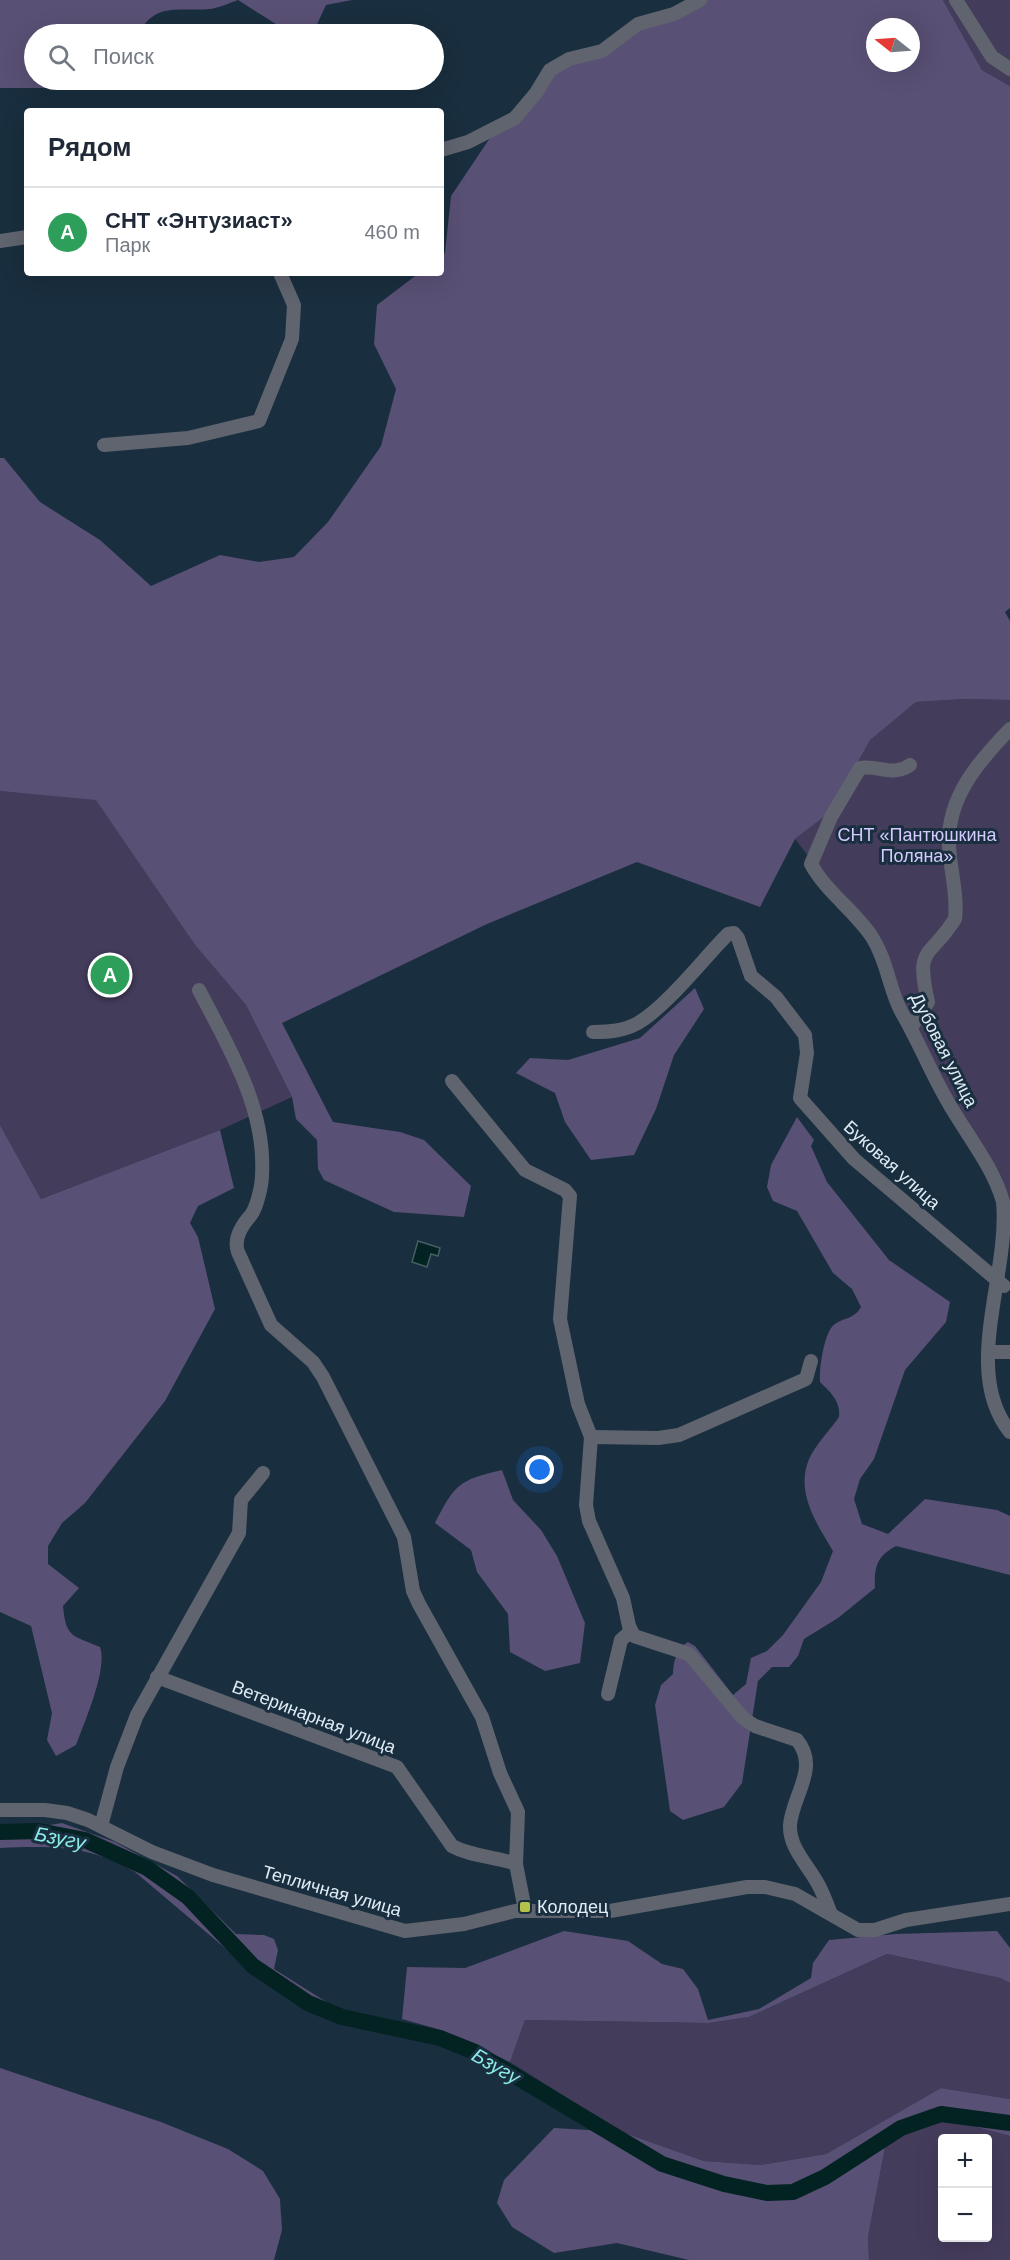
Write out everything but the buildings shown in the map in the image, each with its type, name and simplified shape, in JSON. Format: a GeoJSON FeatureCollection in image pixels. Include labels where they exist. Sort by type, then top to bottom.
{"type":"FeatureCollection","features":[{"type":"Feature","properties":{"kind":"street"},"geometry":{"type":"LineString","coordinates":[[444,149],[468,142],[514,118],[536,93],[550,70],[574,57],[602,51],[638,24],[674,14],[700,0]]}},
{"type":"Feature","properties":{"kind":"street"},"geometry":{"type":"LineString","coordinates":[[956,0],[992,57],[1010,69]]}},
{"type":"Feature","properties":{"kind":"street"},"geometry":{"type":"LineString","coordinates":[[0,241],[24,237]]}},
{"type":"Feature","properties":{"kind":"street"},"geometry":{"type":"LineString","coordinates":[[104,445],[188,438],[259,421],[293,332],[294,305],[281,276]]}},
{"type":"Feature","properties":{"kind":"street","name":"Дубовая улица"},"geometry":{"type":"LineString","coordinates":[[912,1026],[928,1002],[923,979],[924,959],[929,949],[956,919],[949,844],[958,797],[975,767],[1010,729]]}},
{"type":"Feature","properties":{"kind":"street","name":"Дубовая улица"},"geometry":{"type":"LineString","coordinates":[[910,765],[896,772],[860,768],[831,817],[811,864],[871,935],[885,959],[899,1005],[912,1026],[946,1100],[979,1154],[1002,1200],[1008,1243],[1004,1286]]}},
{"type":"Feature","properties":{"kind":"street","name":"Буковая улица"},"geometry":{"type":"LineString","coordinates":[[593,1032],[614,1032],[638,1023],[669,995],[728,934],[734,933],[738,938],[751,976],[776,997],[805,1035],[807,1053],[800,1098],[854,1159],[1004,1286]]}},
{"type":"Feature","properties":{"kind":"street"},"geometry":{"type":"LineString","coordinates":[[199,990],[239,1069],[262,1131],[262,1178],[252,1214],[246,1218],[236,1241],[238,1252],[271,1325],[313,1362],[323,1377],[404,1537],[413,1591],[483,1717],[500,1773],[518,1812],[516,1864],[525,1910]]}},
{"type":"Feature","properties":{"kind":"street"},"geometry":{"type":"LineString","coordinates":[[452,1081],[525,1170],[565,1190],[570,1196],[560,1319],[578,1404],[591,1437],[586,1505],[589,1521],[624,1598],[631,1631],[639,1639],[680,1649],[689,1654],[743,1718],[755,1726],[797,1740],[806,1765],[805,1776],[792,1815],[791,1835],[793,1844],[818,1884],[831,1914]]}},
{"type":"Feature","properties":{"kind":"street"},"geometry":{"type":"LineString","coordinates":[[1004,1286],[991,1352],[991,1374],[995,1401],[1010,1432]]}},
{"type":"Feature","properties":{"kind":"street"},"geometry":{"type":"LineString","coordinates":[[991,1352],[1010,1352]]}},
{"type":"Feature","properties":{"kind":"street"},"geometry":{"type":"LineString","coordinates":[[591,1437],[658,1438],[679,1434],[806,1379],[811,1361]]}},
{"type":"Feature","properties":{"kind":"street"},"geometry":{"type":"LineString","coordinates":[[101,1826],[136,1715],[240,1533],[241,1500],[263,1473]]}},
{"type":"Feature","properties":{"kind":"street"},"geometry":{"type":"LineString","coordinates":[[608,1694],[621,1640],[631,1631]]}},
{"type":"Feature","properties":{"kind":"street","name":"Ветеринарная улица"},"geometry":{"type":"LineString","coordinates":[[157,1677],[397,1767],[452,1846],[465,1853],[502,1859],[516,1864]]}},
{"type":"Feature","properties":{"kind":"street","name":"Тепличная улица"},"geometry":{"type":"LineString","coordinates":[[0,1810],[56,1812],[101,1826],[152,1852],[213,1875],[397,1929],[424,1931],[525,1910],[610,1911],[730,1889],[765,1887],[795,1894],[852,1928],[865,1930],[906,1920],[1010,1904]]}},
{"type":"Feature","properties":{"kind":"green space"},"geometry":{"type":"Polygon","coordinates":[[[943,0],[1010,0],[1010,86],[982,70],[943,0]]]}},
{"type":"Feature","properties":{"kind":"green space","name":"СНТ «Пантюшкина Поляна»"},"geometry":{"type":"Polygon","coordinates":[[[964,699],[1010,700],[1010,1206],[1005,1209],[898,1008],[887,959],[795,839],[829,813],[869,740],[916,702],[964,699]]]}},
{"type":"Feature","properties":{"kind":"green space"},"geometry":{"type":"Polygon","coordinates":[[[0,791],[96,799],[195,945],[246,1005],[292,1097],[220,1130],[41,1199],[0,1125],[0,791]]]}},
{"type":"Feature","properties":{"kind":"green space"},"geometry":{"type":"Polygon","coordinates":[[[887,1954],[1000,1978],[1010,1983],[1010,2099],[941,2088],[826,2154],[761,2165],[704,2161],[622,2132],[510,2062],[525,2020],[709,2023],[749,2017],[887,1954]]]}},
{"type":"Feature","properties":{"kind":"green space"},"geometry":{"type":"Polygon","coordinates":[[[927,2114],[1010,2136],[1010,2260],[869,2260],[868,2237],[887,2137],[927,2114]]]}},
{"type":"Feature","properties":{"kind":"shaded area"},"geometry":{"type":"Polygon","coordinates":[[[0,0],[238,0],[210,9],[161,12],[145,24],[24,24],[24,88],[0,88],[0,0]]]}},
{"type":"Feature","properties":{"kind":"shaded area"},"geometry":{"type":"Polygon","coordinates":[[[238,0],[352,0],[326,5],[317,24],[276,24],[238,0]]]}},
{"type":"Feature","properties":{"kind":"shaded area"},"geometry":{"type":"Polygon","coordinates":[[[700,0],[943,0],[982,70],[1010,86],[1010,608],[1005,612],[1010,621],[1010,700],[964,699],[916,702],[870,740],[829,813],[795,839],[760,907],[637,862],[487,924],[282,1023],[333,1122],[400,1132],[424,1140],[471,1186],[464,1217],[394,1212],[324,1180],[318,1169],[317,1140],[296,1119],[292,1097],[246,1005],[195,945],[96,800],[0,791],[0,458],[4,458],[40,502],[100,540],[151,586],[220,555],[259,562],[294,557],[328,522],[381,446],[396,389],[374,344],[377,305],[415,276],[444,276],[444,254],[451,196],[498,126],[550,70],[602,51],[630,30],[700,0]]]}},
{"type":"Feature","properties":{"kind":"shaded area"},"geometry":{"type":"Polygon","coordinates":[[[695,988],[704,1009],[674,1055],[656,1109],[634,1155],[591,1160],[565,1122],[555,1093],[516,1073],[530,1058],[568,1060],[640,1038],[695,988]]]}},
{"type":"Feature","properties":{"kind":"shaded area"},"geometry":{"type":"Polygon","coordinates":[[[797,1117],[814,1140],[811,1146],[827,1182],[889,1260],[950,1302],[946,1322],[905,1370],[874,1459],[860,1479],[854,1499],[862,1524],[888,1534],[925,1499],[997,1510],[1010,1516],[1010,1575],[896,1546],[890,1550],[881,1558],[876,1568],[875,1588],[838,1618],[804,1639],[798,1656],[789,1667],[772,1667],[758,1681],[742,1783],[724,1807],[683,1820],[670,1811],[655,1705],[661,1685],[673,1674],[678,1652],[688,1642],[695,1646],[733,1695],[746,1684],[751,1658],[767,1651],[783,1635],[821,1582],[833,1551],[810,1508],[806,1496],[805,1472],[812,1453],[839,1417],[837,1402],[820,1382],[825,1342],[835,1324],[853,1316],[861,1307],[852,1289],[833,1273],[797,1211],[773,1201],[767,1187],[771,1165],[797,1117]]]}},
{"type":"Feature","properties":{"kind":"shaded area"},"geometry":{"type":"Polygon","coordinates":[[[0,1125],[41,1199],[220,1130],[234,1188],[198,1206],[190,1223],[198,1237],[215,1309],[165,1401],[85,1503],[62,1523],[48,1546],[48,1564],[79,1588],[63,1606],[66,1624],[72,1634],[100,1647],[102,1657],[94,1696],[76,1745],[56,1756],[47,1740],[52,1713],[31,1626],[0,1612],[0,1125]]]}},
{"type":"Feature","properties":{"kind":"shaded area"},"geometry":{"type":"Polygon","coordinates":[[[418,1241],[440,1248],[438,1256],[431,1254],[427,1267],[412,1262],[418,1241]]]}},
{"type":"Feature","properties":{"kind":"shaded area"},"geometry":{"type":"Polygon","coordinates":[[[502,1470],[513,1500],[541,1530],[557,1556],[585,1623],[580,1663],[545,1671],[510,1652],[508,1614],[477,1572],[471,1550],[435,1523],[448,1500],[460,1486],[476,1477],[502,1470]]]}},
{"type":"Feature","properties":{"kind":"shaded area"},"geometry":{"type":"Polygon","coordinates":[[[62,1823],[115,1842],[177,1876],[236,1934],[264,1935],[274,1939],[278,1950],[274,1969],[328,2003],[351,2013],[264,1981],[135,1872],[118,1863],[70,1849],[0,1848],[0,1833],[62,1823]]]}},
{"type":"Feature","properties":{"kind":"shaded area"},"geometry":{"type":"Polygon","coordinates":[[[564,1931],[628,1941],[662,1964],[683,1969],[698,1989],[708,2020],[759,2009],[811,1978],[813,1963],[829,1940],[896,1934],[997,1931],[1010,1948],[1010,1983],[1000,1978],[887,1954],[749,2017],[709,2023],[525,2020],[510,2062],[441,2030],[402,2019],[407,1967],[465,1968],[564,1931]]]}},
{"type":"Feature","properties":{"kind":"shaded area"},"geometry":{"type":"Polygon","coordinates":[[[0,2068],[161,2122],[228,2149],[263,2171],[280,2199],[282,2230],[274,2260],[0,2260],[0,2068]]]}},
{"type":"Feature","properties":{"kind":"shaded area"},"geometry":{"type":"Polygon","coordinates":[[[941,2088],[1010,2099],[1010,2136],[927,2114],[887,2137],[868,2237],[869,2260],[689,2260],[617,2243],[554,2253],[512,2227],[497,2203],[504,2180],[554,2128],[622,2132],[704,2161],[761,2165],[826,2154],[941,2088]]]}},
{"type":"Feature","properties":{"kind":"waterway","name":"Бзугу"},"geometry":{"type":"LineString","coordinates":[[0,1832],[39,1831],[85,1840],[147,1868],[188,1897],[253,1966],[308,2003],[342,2017],[440,2038],[475,2052],[662,2164],[724,2184],[767,2193],[793,2192],[825,2177],[901,2128],[941,2114],[1010,2123]]}},
{"type":"Feature","properties":{"kind":"place","name":"СНТ «Энтузиаст»"},"geometry":{"type":"Point","coordinates":[110,975]}},
{"type":"Feature","properties":{"kind":"place","name":"Колодец"},"geometry":{"type":"Point","coordinates":[525,1907]}}]}
